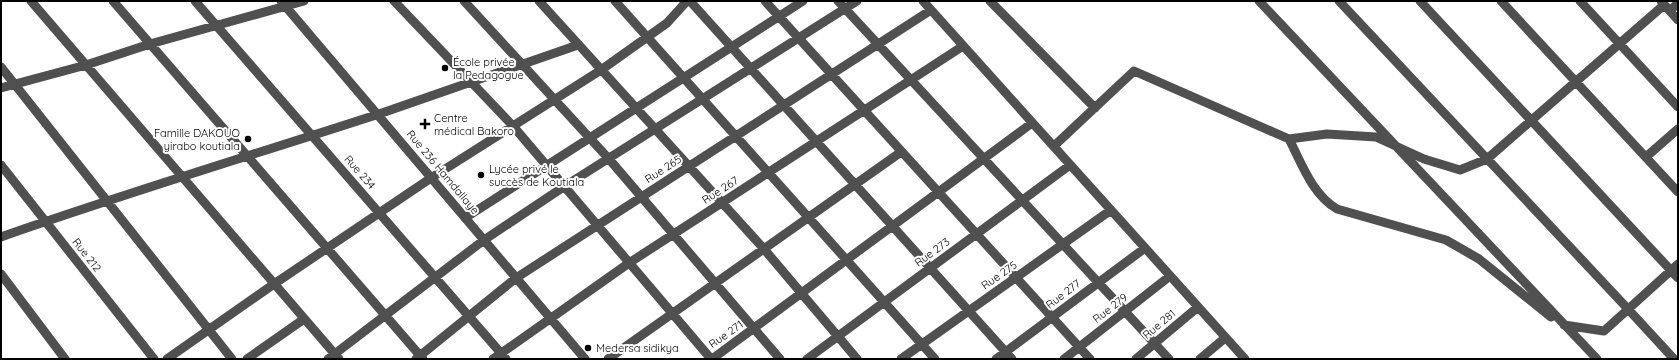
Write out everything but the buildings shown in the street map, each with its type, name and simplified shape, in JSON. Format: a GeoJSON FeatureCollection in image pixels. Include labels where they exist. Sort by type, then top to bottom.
{"type":"FeatureCollection","features":[{"type":"Feature","properties":{"kind":"street"},"geometry":{"type":"LineString","coordinates":[[31,1],[304,319],[334,357],[385,315],[484,240],[565,186],[857,1]]}},
{"type":"Feature","properties":{"kind":"street"},"geometry":{"type":"LineString","coordinates":[[113,1],[385,315],[420,358]]}},
{"type":"Feature","properties":{"kind":"street","name":"Rue 234"},"geometry":{"type":"LineString","coordinates":[[195,1],[469,316],[500,357]]}},
{"type":"Feature","properties":{"kind":"street"},"geometry":{"type":"LineString","coordinates":[[1,88],[86,66],[150,44],[217,26],[284,4],[304,1]]}},
{"type":"Feature","properties":{"kind":"street"},"geometry":{"type":"LineString","coordinates":[[394,1],[513,126],[711,359]]}},
{"type":"Feature","properties":{"kind":"street"},"geometry":{"type":"LineString","coordinates":[[464,1],[609,159],[780,359]]}},
{"type":"Feature","properties":{"kind":"street"},"geometry":{"type":"LineString","coordinates":[[539,1],[764,249],[857,359]]}},
{"type":"Feature","properties":{"kind":"street"},"geometry":{"type":"LineString","coordinates":[[615,1],[935,359]]}},
{"type":"Feature","properties":{"kind":"street"},"geometry":{"type":"LineString","coordinates":[[167,359],[274,284],[328,249],[431,178],[601,70],[666,23],[688,1],[784,105],[1012,359]]}},
{"type":"Feature","properties":{"kind":"street"},"geometry":{"type":"LineString","coordinates":[[765,1],[1051,318],[1090,359]]}},
{"type":"Feature","properties":{"kind":"street"},"geometry":{"type":"LineString","coordinates":[[465,218],[803,1]]}},
{"type":"Feature","properties":{"kind":"street"},"geometry":{"type":"LineString","coordinates":[[838,1],[1168,359]]}},
{"type":"Feature","properties":{"kind":"street"},"geometry":{"type":"LineString","coordinates":[[923,1],[1245,359]]}},
{"type":"Feature","properties":{"kind":"street"},"geometry":{"type":"LineString","coordinates":[[990,1],[1095,108]]}},
{"type":"Feature","properties":{"kind":"street"},"geometry":{"type":"LineString","coordinates":[[1259,1],[1597,359]]}},
{"type":"Feature","properties":{"kind":"street"},"geometry":{"type":"LineString","coordinates":[[1420,1],[1531,120],[1674,267],[1678,278]]}},
{"type":"Feature","properties":{"kind":"street"},"geometry":{"type":"LineString","coordinates":[[1580,1],[1678,107]]}},
{"type":"Feature","properties":{"kind":"street"},"geometry":{"type":"LineString","coordinates":[[1505,2],[1678,192]]}},
{"type":"Feature","properties":{"kind":"street"},"geometry":{"type":"LineString","coordinates":[[1345,3],[1487,159],[1628,308],[1674,359]]}},
{"type":"Feature","properties":{"kind":"street"},"geometry":{"type":"LineString","coordinates":[[1054,146],[1134,71],[1289,139],[1327,134],[1376,137],[1396,147],[1460,170],[1487,159],[1620,43],[1665,6],[1678,3]]}},
{"type":"Feature","properties":{"kind":"street","name":"Rue 236 Hamdallaye"},"geometry":{"type":"LineString","coordinates":[[284,4],[585,359]]}},
{"type":"Feature","properties":{"kind":"street"},"geometry":{"type":"LineString","coordinates":[[1665,6],[1678,20]]}},
{"type":"Feature","properties":{"kind":"street","name":"Rue 265"},"geometry":{"type":"LineString","coordinates":[[420,358],[516,278],[931,10]]}},
{"type":"Feature","properties":{"kind":"street"},"geometry":{"type":"LineString","coordinates":[[1,237],[106,201],[377,114],[578,44]]}},
{"type":"Feature","properties":{"kind":"street","name":"Rue 267"},"geometry":{"type":"LineString","coordinates":[[500,357],[550,318],[629,263],[963,46]]}},
{"type":"Feature","properties":{"kind":"street"},"geometry":{"type":"LineString","coordinates":[[1,67],[232,359]]}},
{"type":"Feature","properties":{"kind":"street","name":"Rue 271"},"geometry":{"type":"LineString","coordinates":[[711,359],[754,329],[1032,123]]}},
{"type":"Feature","properties":{"kind":"street"},"geometry":{"type":"LineString","coordinates":[[1646,158],[1678,129]]}},
{"type":"Feature","properties":{"kind":"street"},"geometry":{"type":"LineString","coordinates":[[1289,139],[1313,186],[1327,203],[1337,209],[1446,240],[1479,259],[1548,315],[1565,325],[1604,331],[1674,267]]}},
{"type":"Feature","properties":{"kind":"street"},"geometry":{"type":"LineString","coordinates":[[608,359],[902,152]]}},
{"type":"Feature","properties":{"kind":"street","name":"Rue 212"},"geometry":{"type":"LineString","coordinates":[[1,165],[154,359]]}},
{"type":"Feature","properties":{"kind":"street","name":"Rue 273"},"geometry":{"type":"LineString","coordinates":[[808,359],[1070,165]]}},
{"type":"Feature","properties":{"kind":"street","name":"Rue 275"},"geometry":{"type":"LineString","coordinates":[[901,359],[1111,210]]}},
{"type":"Feature","properties":{"kind":"street","name":"Rue 277"},"geometry":{"type":"LineString","coordinates":[[996,359],[1145,248]]}},
{"type":"Feature","properties":{"kind":"street"},"geometry":{"type":"LineString","coordinates":[[1,274],[65,359]]}},
{"type":"Feature","properties":{"kind":"street","name":"Rue 279"},"geometry":{"type":"LineString","coordinates":[[1064,359],[1170,276]]}},
{"type":"Feature","properties":{"kind":"street","name":"Rue 281"},"geometry":{"type":"LineString","coordinates":[[1136,359],[1198,307]]}},
{"type":"Feature","properties":{"kind":"street"},"geometry":{"type":"LineString","coordinates":[[247,359],[304,319]]}},
{"type":"Feature","properties":{"kind":"street"},"geometry":{"type":"LineString","coordinates":[[1200,359],[1226,338]]}},
{"type":"Feature","properties":{"kind":"place","name":"École privée la Pedagogue"},"geometry":{"type":"Point","coordinates":[445,68]}},
{"type":"Feature","properties":{"kind":"place","name":"Centre médical Bakoro"},"geometry":{"type":"Point","coordinates":[425,124]}},
{"type":"Feature","properties":{"kind":"place","name":"Famille DAKOUO yirabo koutiala"},"geometry":{"type":"Point","coordinates":[248,139]}},
{"type":"Feature","properties":{"kind":"place","name":"Lycée privé le succès de Koutiala"},"geometry":{"type":"Point","coordinates":[481,175]}},
{"type":"Feature","properties":{"kind":"place","name":"Medersa sidikya"},"geometry":{"type":"Point","coordinates":[588,348]}}]}
